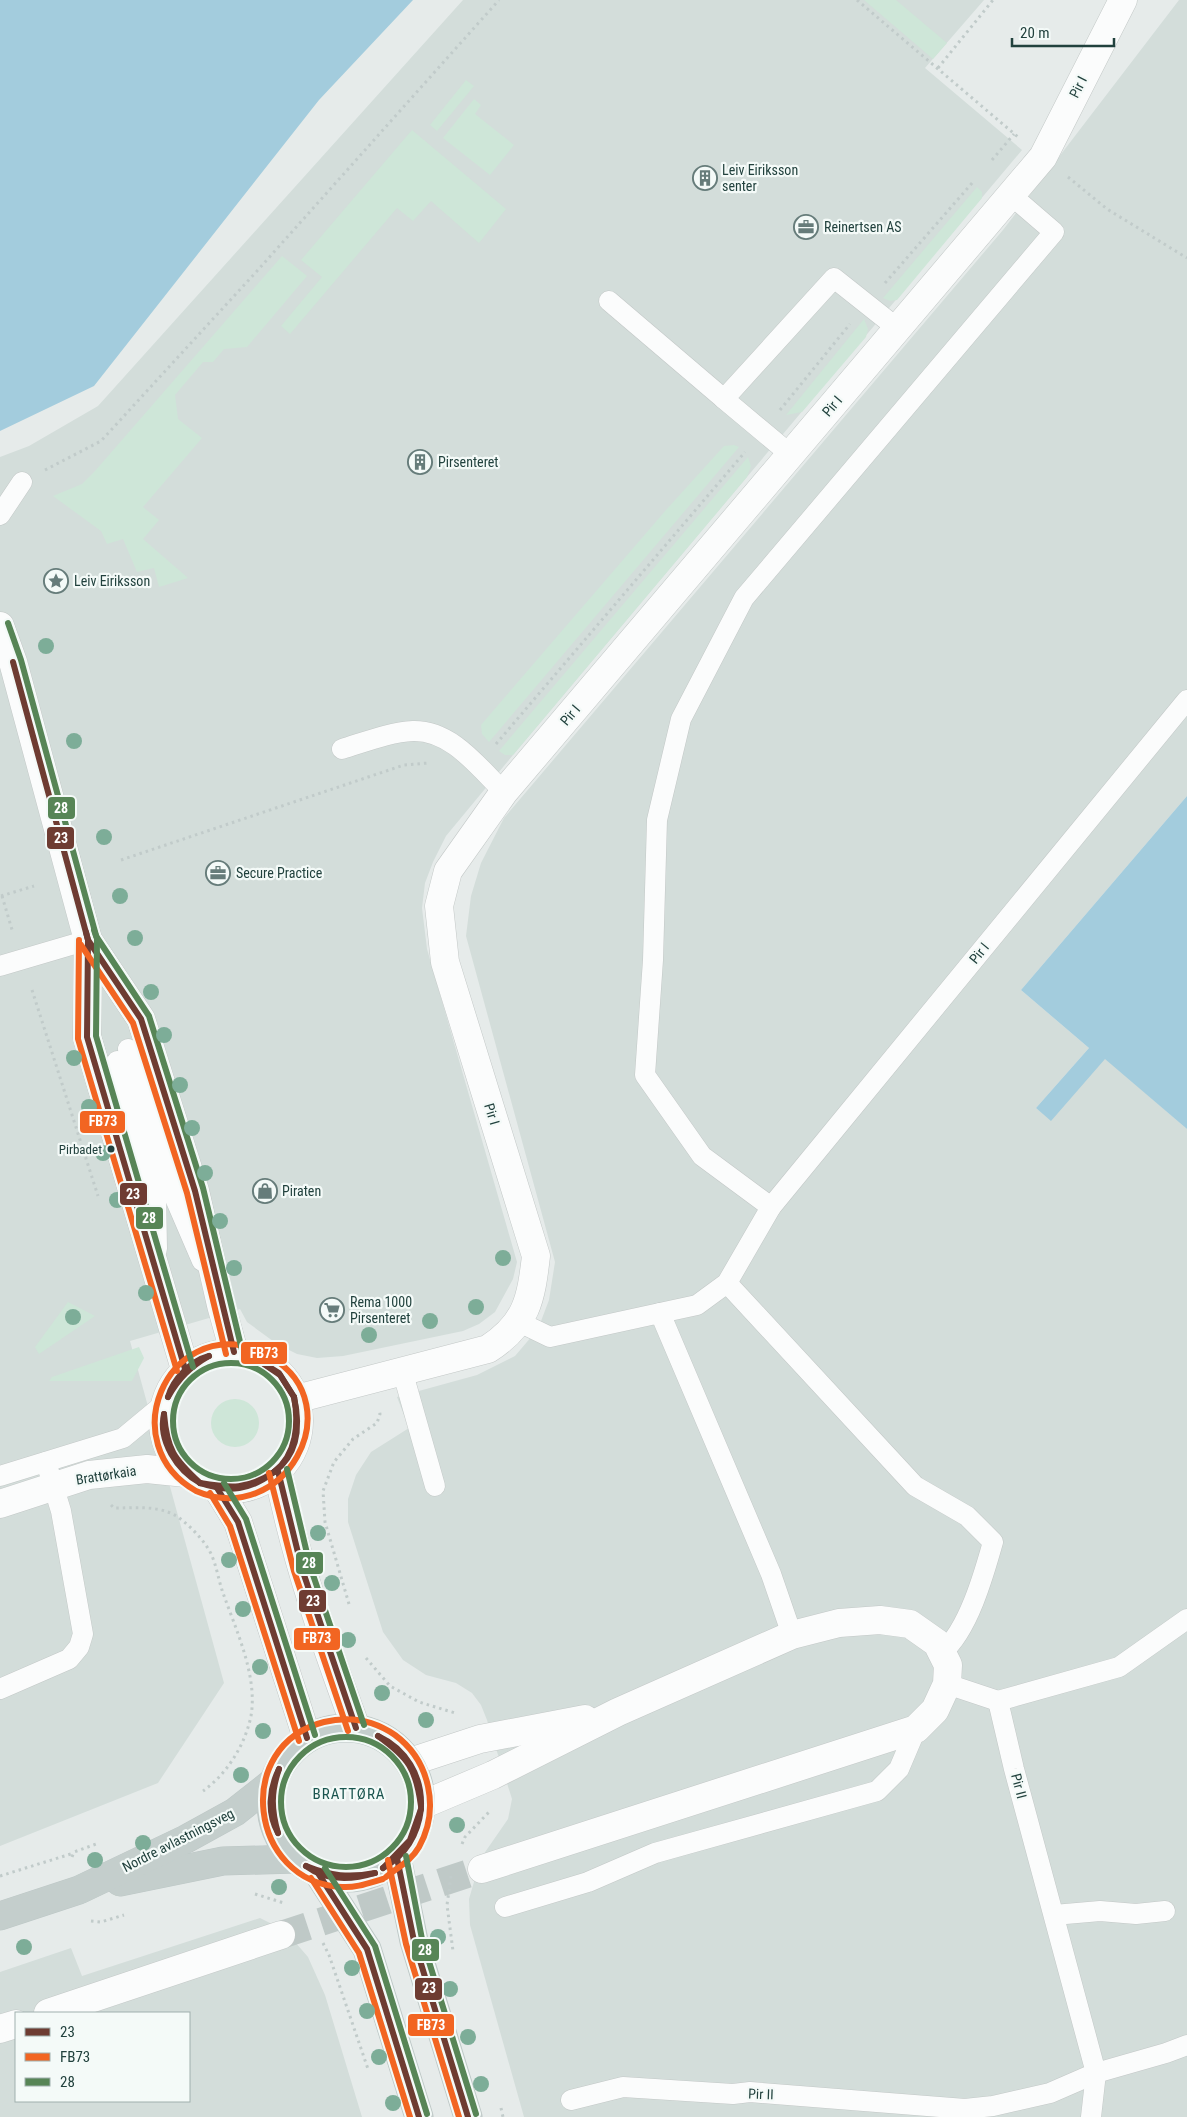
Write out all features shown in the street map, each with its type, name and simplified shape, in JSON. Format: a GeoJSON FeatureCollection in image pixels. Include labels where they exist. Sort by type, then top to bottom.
{"type":"FeatureCollection","features":[{"type":"Feature","properties":{"kind":"highway"},"geometry":{"type":"LineString","coordinates":[[331,1728],[356,1728],[377,1734],[396,1745],[410,1762],[419,1782],[422,1805],[419,1825],[410,1843],[398,1858],[380,1871],[360,1877],[339,1878],[318,1873],[296,1859],[282,1843],[273,1824],[270,1804],[273,1782],[280,1765],[292,1750],[307,1738],[331,1728]]}},
{"type":"Feature","properties":{"kind":"highway","name":"Nordre avlastningsveg"},"geometry":{"type":"LineString","coordinates":[[79,1890],[235,1812],[273,1782]]}},
{"type":"Feature","properties":{"kind":"highway"},"geometry":{"type":"LineString","coordinates":[[398,1858],[414,1941],[468,2117]]}},
{"type":"Feature","properties":{"kind":"highway","name":"Nordre avlastningsveg"},"geometry":{"type":"LineString","coordinates":[[0,1916],[79,1890],[223,1861],[296,1859]]}},
{"type":"Feature","properties":{"kind":"highway"},"geometry":{"type":"LineString","coordinates":[[318,1873],[367,1948],[419,2117]]}},
{"type":"Feature","properties":{"kind":"street","name":"Pir I"},"geometry":{"type":"LineString","coordinates":[[296,1399],[488,1349],[506,1337],[519,1322],[532,1293],[536,1256],[444,962],[439,906],[448,871],[504,792],[1043,157],[1123,0]]}},
{"type":"Feature","properties":{"kind":"street"},"geometry":{"type":"LineString","coordinates":[[0,626],[15,671],[88,940],[87,1037],[185,1369]]}},
{"type":"Feature","properties":{"kind":"street"},"geometry":{"type":"LineString","coordinates":[[88,940],[142,1019],[195,1192],[234,1352]]}},
{"type":"Feature","properties":{"kind":"street"},"geometry":{"type":"LineString","coordinates":[[234,1352],[254,1357],[272,1367],[286,1381],[296,1399],[299,1418],[297,1437],[290,1455],[278,1471],[260,1483],[239,1489],[217,1488],[200,1483],[186,1473],[172,1456],[163,1435],[164,1404],[172,1385],[185,1369],[200,1360],[216,1354],[234,1352]]}},
{"type":"Feature","properties":{"kind":"street","name":"Brattørkaia"},"geometry":{"type":"LineString","coordinates":[[0,1504],[50,1474],[89,1475],[147,1469],[186,1473]]}},
{"type":"Feature","properties":{"kind":"street"},"geometry":{"type":"LineString","coordinates":[[278,1471],[288,1521],[319,1628],[356,1728]]}},
{"type":"Feature","properties":{"kind":"street"},"geometry":{"type":"LineString","coordinates":[[217,1488],[238,1522],[307,1738]]}},
{"type":"Feature","properties":{"kind":"street"},"geometry":{"type":"LineString","coordinates":[[422,1805],[493,1775],[618,1712],[792,1635],[839,1623],[880,1620],[910,1624],[937,1643],[948,1665],[947,1684],[935,1710],[916,1729],[482,1869]]}},
{"type":"Feature","properties":{"kind":"street"},"geometry":{"type":"LineString","coordinates":[[410,1762],[480,1739],[618,1712]]}},
{"type":"Feature","properties":{"kind":"street"},"geometry":{"type":"LineString","coordinates":[[51,2012],[281,1934]]}},
{"type":"Feature","properties":{"kind":"street"},"geometry":{"type":"LineString","coordinates":[[0,2029],[15,2024]]}},
{"type":"Feature","properties":{"kind":"lane"},"geometry":{"type":"LineString","coordinates":[[771,1207],[702,1156],[645,1075],[653,960],[657,820],[681,719],[744,598],[1054,232],[1011,195]]}},
{"type":"Feature","properties":{"kind":"lane"},"geometry":{"type":"LineString","coordinates":[[724,399],[834,278],[896,328]]}},
{"type":"Feature","properties":{"kind":"lane"},"geometry":{"type":"LineString","coordinates":[[609,301],[790,455]]}},
{"type":"Feature","properties":{"kind":"lane"},"geometry":{"type":"LineString","coordinates":[[0,515],[22,482]]}},
{"type":"Feature","properties":{"kind":"lane","name":"Pir I"},"geometry":{"type":"LineString","coordinates":[[727,1283],[771,1207],[1187,700]]}},
{"type":"Feature","properties":{"kind":"lane"},"geometry":{"type":"LineString","coordinates":[[342,749],[396,734],[414,731],[432,734],[446,738],[460,749],[504,792]]}},
{"type":"Feature","properties":{"kind":"lane"},"geometry":{"type":"LineString","coordinates":[[0,966],[88,940]]}},
{"type":"Feature","properties":{"kind":"lane"},"geometry":{"type":"LineString","coordinates":[[157,1272],[156,1193],[121,1051],[171,1189],[221,1304]]}},
{"type":"Feature","properties":{"kind":"lane"},"geometry":{"type":"LineString","coordinates":[[519,1322],[550,1336],[697,1305],[727,1283],[914,1486],[967,1516],[993,1542],[980,1587],[952,1644],[942,1652]]}},
{"type":"Feature","properties":{"kind":"lane"},"geometry":{"type":"LineString","coordinates":[[660,1314],[767,1564],[792,1635]]}},
{"type":"Feature","properties":{"kind":"lane"},"geometry":{"type":"LineString","coordinates":[[402,1370],[435,1486]]}},
{"type":"Feature","properties":{"kind":"lane"},"geometry":{"type":"LineString","coordinates":[[0,1476],[50,1474],[122,1438],[164,1404]]}},
{"type":"Feature","properties":{"kind":"lane"},"geometry":{"type":"LineString","coordinates":[[0,1689],[69,1659],[79,1646],[83,1634],[61,1511],[50,1474]]}},
{"type":"Feature","properties":{"kind":"lane"},"geometry":{"type":"LineString","coordinates":[[947,1684],[998,1701],[1119,1667],[1187,1619]]}},
{"type":"Feature","properties":{"kind":"lane","name":"Pir II"},"geometry":{"type":"LineString","coordinates":[[998,1701],[1096,2073]]}},
{"type":"Feature","properties":{"kind":"lane"},"geometry":{"type":"LineString","coordinates":[[505,1907],[588,1882],[655,1853],[877,1791],[899,1769],[916,1729]]}},
{"type":"Feature","properties":{"kind":"lane"},"geometry":{"type":"LineString","coordinates":[[1054,1915],[1100,1912],[1136,1914],[1165,1911]]}},
{"type":"Feature","properties":{"kind":"lane","name":"Pir II"},"geometry":{"type":"LineString","coordinates":[[571,2100],[623,2087],[733,2094],[750,2092],[966,2109],[993,2106],[1050,2093],[1096,2073],[1187,2045]]}},
{"type":"Feature","properties":{"kind":"lane"},"geometry":{"type":"LineString","coordinates":[[1091,2117],[1096,2073]]}},
{"type":"Feature","properties":{"kind":"path"},"geometry":{"type":"LineString","coordinates":[[22,482],[101,441],[257,271],[499,0]]}},
{"type":"Feature","properties":{"kind":"path"},"geometry":{"type":"LineString","coordinates":[[857,0],[1014,134],[1107,209],[1187,258]]}},
{"type":"Feature","properties":{"kind":"path"},"geometry":{"type":"LineString","coordinates":[[938,68],[993,0]]}},
{"type":"Feature","properties":{"kind":"path"},"geometry":{"type":"LineString","coordinates":[[992,160],[1014,134]]}},
{"type":"Feature","properties":{"kind":"path"},"geometry":{"type":"LineString","coordinates":[[483,771],[494,746],[745,452]]}},
{"type":"Feature","properties":{"kind":"path"},"geometry":{"type":"LineString","coordinates":[[121,860],[404,766],[436,764]]}},
{"type":"Feature","properties":{"kind":"path"},"geometry":{"type":"LineString","coordinates":[[14,937],[1,896],[34,886]]}},
{"type":"Feature","properties":{"kind":"path"},"geometry":{"type":"LineString","coordinates":[[32,990],[98,1197]]}},
{"type":"Feature","properties":{"kind":"path"},"geometry":{"type":"LineString","coordinates":[[351,1611],[324,1522],[323,1491],[334,1462],[353,1439],[376,1423],[380,1414],[379,1405]]}},
{"type":"Feature","properties":{"kind":"path"},"geometry":{"type":"LineString","coordinates":[[107,1502],[114,1508],[154,1508],[176,1516],[194,1530],[210,1551],[242,1652],[250,1680],[251,1715],[241,1749],[214,1783],[199,1794]]}},
{"type":"Feature","properties":{"kind":"path"},"geometry":{"type":"LineString","coordinates":[[364,1651],[367,1659],[390,1686],[419,1702],[454,1711],[460,1718]]}},
{"type":"Feature","properties":{"kind":"path"},"geometry":{"type":"LineString","coordinates":[[462,1845],[465,1837],[490,1812],[491,1805]]}},
{"type":"Feature","properties":{"kind":"path"},"geometry":{"type":"LineString","coordinates":[[0,1876],[107,1840]]}},
{"type":"Feature","properties":{"kind":"path"},"geometry":{"type":"LineString","coordinates":[[70,1862],[74,1852]]}},
{"type":"Feature","properties":{"kind":"path"},"geometry":{"type":"LineString","coordinates":[[451,1871],[447,1905],[455,1960]]}},
{"type":"Feature","properties":{"kind":"path"},"geometry":{"type":"LineString","coordinates":[[498,2098],[503,2117]]}},
{"type":"Feature","properties":{"kind":"shaded area"},"geometry":{"type":"Polygon","coordinates":[[[463,0],[984,0],[925,68],[1022,150],[513,755],[446,836],[433,862],[425,883],[422,908],[427,949],[517,1262],[513,1279],[495,1312],[479,1324],[463,1331],[343,1356],[317,1358],[297,1354],[277,1344],[247,1322],[240,1309],[130,1341],[224,1683],[158,1783],[0,1846],[0,457],[29,446],[98,406],[463,0]]]}},
{"type":"Feature","properties":{"kind":"shaded area"},"geometry":{"type":"Polygon","coordinates":[[[1179,0],[1187,0],[1187,796],[1021,990],[1089,1048],[1036,1108],[1051,1120],[1105,1058],[1187,1129],[1187,2117],[524,2117],[470,1925],[469,1899],[481,1858],[508,1819],[512,1799],[487,1720],[481,1705],[472,1693],[456,1683],[426,1675],[403,1660],[383,1632],[348,1522],[348,1499],[356,1475],[371,1452],[409,1428],[397,1397],[477,1375],[515,1356],[538,1329],[549,1300],[555,1262],[466,936],[471,896],[481,863],[504,818],[1003,230],[1179,0]]]}},
{"type":"Feature","properties":{"kind":"shaded area"},"geometry":{"type":"Polygon","coordinates":[[[260,1918],[280,1928],[308,1957],[325,1995],[362,2117],[0,2117],[0,1972],[71,1948],[82,1976],[260,1918]]]}},
{"type":"Feature","properties":{"kind":"green space"},"geometry":{"type":"Polygon","coordinates":[[[864,0],[896,0],[947,43],[933,59],[864,0]]]}},
{"type":"Feature","properties":{"kind":"green space"},"geometry":{"type":"Polygon","coordinates":[[[466,80],[474,86],[437,131],[430,125],[466,80]]]}},
{"type":"Feature","properties":{"kind":"green space"},"geometry":{"type":"Polygon","coordinates":[[[474,99],[481,105],[475,114],[514,145],[490,175],[443,138],[474,99]]]}},
{"type":"Feature","properties":{"kind":"green space"},"geometry":{"type":"Polygon","coordinates":[[[412,130],[506,209],[479,243],[431,201],[413,221],[397,208],[290,334],[281,326],[322,277],[301,260],[412,130]]]}},
{"type":"Feature","properties":{"kind":"green space"},"geometry":{"type":"Polygon","coordinates":[[[977,187],[982,192],[982,198],[897,300],[890,301],[883,298],[977,187]]]}},
{"type":"Feature","properties":{"kind":"green space"},"geometry":{"type":"Polygon","coordinates":[[[282,256],[307,276],[247,347],[224,349],[213,362],[203,362],[175,395],[178,419],[202,438],[143,507],[159,520],[143,539],[188,578],[159,587],[154,568],[137,572],[123,539],[107,544],[101,531],[53,496],[82,484],[95,471],[282,256]]]}},
{"type":"Feature","properties":{"kind":"green space"},"geometry":{"type":"Polygon","coordinates":[[[864,319],[868,329],[866,337],[802,412],[786,415],[864,319]]]}},
{"type":"Feature","properties":{"kind":"green space"},"geometry":{"type":"Polygon","coordinates":[[[734,445],[739,447],[489,742],[482,734],[481,725],[666,510],[724,446],[734,445]]]}},
{"type":"Feature","properties":{"kind":"green space"},"geometry":{"type":"Polygon","coordinates":[[[748,457],[751,466],[747,477],[513,755],[505,755],[499,751],[748,457]]]}},
{"type":"Feature","properties":{"kind":"green space"},"geometry":{"type":"Polygon","coordinates":[[[68,1302],[95,1316],[39,1354],[35,1347],[68,1302]]]}},
{"type":"Feature","properties":{"kind":"green space"},"geometry":{"type":"Polygon","coordinates":[[[139,1347],[144,1358],[132,1381],[49,1381],[52,1377],[139,1347]]]}},
{"type":"Feature","properties":{"kind":"green space"},"geometry":{"type":"Polygon","coordinates":[[[235,1399],[244,1401],[252,1406],[257,1414],[259,1423],[257,1432],[252,1440],[244,1445],[235,1447],[226,1445],[218,1440],[213,1432],[211,1423],[213,1414],[218,1406],[226,1401],[235,1399]]]}},
{"type":"Feature","properties":{"kind":"water"},"geometry":{"type":"Polygon","coordinates":[[[0,0],[413,0],[319,100],[94,386],[0,431],[0,0]]]}},
{"type":"Feature","properties":{"kind":"water"},"geometry":{"type":"Polygon","coordinates":[[[1187,796],[1187,1129],[1105,1059],[1051,1121],[1036,1108],[1089,1048],[1021,990],[1187,796]]]}},
{"type":"Feature","properties":{"kind":"tunnel"},"geometry":{"type":"LineString","coordinates":[[281,1935],[482,1869]]}},
{"type":"Feature","properties":{"kind":"transit line","name":"28"},"geometry":{"type":"LineString","coordinates":[[8,623],[21,660],[97,939],[96,1036],[193,1367]]}},
{"type":"Feature","properties":{"kind":"transit line","name":"23"},"geometry":{"type":"LineString","coordinates":[[13,662],[88,940],[87,1037],[185,1369]]}},
{"type":"Feature","properties":{"kind":"transit line","name":"28"},"geometry":{"type":"LineString","coordinates":[[94,930],[96,936],[149,1016],[203,1188],[242,1350]]}},
{"type":"Feature","properties":{"kind":"transit line","name":"23"},"geometry":{"type":"LineString","coordinates":[[86,932],[88,940],[141,1019],[195,1191],[234,1352]]}},
{"type":"Feature","properties":{"kind":"transit line","name":"FB73"},"geometry":{"type":"LineString","coordinates":[[79,940],[78,1039],[177,1371]]}},
{"type":"Feature","properties":{"kind":"transit line","name":"FB73"},"geometry":{"type":"LineString","coordinates":[[81,945],[133,1023],[187,1193],[226,1354]]}},
{"type":"Feature","properties":{"kind":"transit line","name":"FB73"},"geometry":{"type":"LineString","coordinates":[[224,1345],[256,1349],[272,1358],[295,1379],[306,1404],[306,1431],[297,1457],[280,1478],[256,1493],[228,1498],[196,1491],[171,1470],[158,1445],[155,1418],[161,1392],[175,1369],[197,1352],[224,1345]]}},
{"type":"Feature","properties":{"kind":"transit line","name":"23"},"geometry":{"type":"LineString","coordinates":[[168,1397],[178,1377],[189,1366],[209,1356]]}},
{"type":"Feature","properties":{"kind":"transit line","name":"23"},"geometry":{"type":"LineString","coordinates":[[168,1397],[176,1384],[196,1364],[209,1356]]}},
{"type":"Feature","properties":{"kind":"transit line","name":"23"},"geometry":{"type":"LineString","coordinates":[[258,1360],[279,1373],[294,1397]]}},
{"type":"Feature","properties":{"kind":"transit line","name":"23"},"geometry":{"type":"LineString","coordinates":[[258,1360],[280,1375],[294,1397]]}},
{"type":"Feature","properties":{"kind":"transit line","name":"28"},"geometry":{"type":"LineString","coordinates":[[231,1363],[253,1367],[272,1380],[285,1399],[289,1421],[285,1443],[272,1462],[253,1475],[231,1479],[209,1475],[190,1462],[177,1443],[173,1421],[177,1399],[190,1380],[209,1367],[231,1363]]}},
{"type":"Feature","properties":{"kind":"transit line","name":"23"},"geometry":{"type":"LineString","coordinates":[[274,1472],[282,1465],[292,1447],[296,1427],[294,1397]]}},
{"type":"Feature","properties":{"kind":"transit line","name":"23"},"geometry":{"type":"LineString","coordinates":[[274,1472],[289,1456],[296,1438],[297,1418],[294,1397]]}},
{"type":"Feature","properties":{"kind":"transit line","name":"23"},"geometry":{"type":"LineString","coordinates":[[164,1414],[167,1437],[173,1453],[200,1483]]}},
{"type":"Feature","properties":{"kind":"transit line","name":"23"},"geometry":{"type":"LineString","coordinates":[[164,1414],[164,1434],[171,1454],[184,1471],[200,1483]]}},
{"type":"Feature","properties":{"kind":"transit line","name":"28"},"geometry":{"type":"LineString","coordinates":[[287,1469],[310,1566],[364,1725]]}},
{"type":"Feature","properties":{"kind":"transit line","name":"23"},"geometry":{"type":"LineString","coordinates":[[278,1471],[302,1569],[356,1728]]}},
{"type":"Feature","properties":{"kind":"transit line","name":"23"},"geometry":{"type":"LineString","coordinates":[[200,1483],[221,1486],[247,1485],[265,1478],[274,1472]]}},
{"type":"Feature","properties":{"kind":"transit line","name":"23"},"geometry":{"type":"LineString","coordinates":[[200,1483],[221,1488],[239,1488],[257,1483],[274,1472]]}},
{"type":"Feature","properties":{"kind":"transit line","name":"FB73"},"geometry":{"type":"LineString","coordinates":[[269,1473],[294,1571],[348,1731]]}},
{"type":"Feature","properties":{"kind":"transit line","name":"28"},"geometry":{"type":"LineString","coordinates":[[224,1483],[246,1519],[315,1735]]}},
{"type":"Feature","properties":{"kind":"transit line","name":"23"},"geometry":{"type":"LineString","coordinates":[[217,1488],[238,1522],[307,1738]]}},
{"type":"Feature","properties":{"kind":"transit line","name":"FB73"},"geometry":{"type":"LineString","coordinates":[[210,1493],[230,1526],[299,1741]]}},
{"type":"Feature","properties":{"kind":"transit line","name":"FB73"},"geometry":{"type":"LineString","coordinates":[[383,1879],[347,1887],[311,1880],[287,1863],[271,1839],[264,1812],[265,1783],[275,1757],[295,1736],[324,1722],[343,1719],[361,1721],[378,1726],[395,1735],[416,1758],[424,1772],[428,1786],[429,1817],[419,1847],[404,1864],[386,1877]]}},
{"type":"Feature","properties":{"kind":"transit line","name":"23"},"geometry":{"type":"LineString","coordinates":[[378,1736],[397,1748],[410,1765],[419,1784],[421,1806]]}},
{"type":"Feature","properties":{"kind":"transit line","name":"23"},"geometry":{"type":"LineString","coordinates":[[378,1736],[397,1751],[409,1765],[417,1783],[421,1806]]}},
{"type":"Feature","properties":{"kind":"transit line","name":"28"},"geometry":{"type":"LineString","coordinates":[[346,1737],[359,1738],[371,1742],[392,1756],[406,1777],[410,1789],[411,1802],[410,1815],[406,1827],[392,1848],[371,1862],[359,1866],[346,1867],[333,1866],[321,1862],[300,1848],[286,1827],[282,1815],[281,1802],[282,1789],[286,1777],[300,1756],[321,1742],[333,1738],[346,1737]]}},
{"type":"Feature","properties":{"kind":"transit line","name":"23"},"geometry":{"type":"LineString","coordinates":[[278,1833],[272,1817],[271,1793],[279,1769]]}},
{"type":"Feature","properties":{"kind":"transit line","name":"23"},"geometry":{"type":"LineString","coordinates":[[278,1833],[273,1801],[274,1785],[279,1769]]}},
{"type":"Feature","properties":{"kind":"transit line","name":"23"},"geometry":{"type":"LineString","coordinates":[[383,1868],[410,1840],[421,1809]]}},
{"type":"Feature","properties":{"kind":"transit line","name":"23"},"geometry":{"type":"LineString","coordinates":[[383,1868],[398,1857],[409,1844],[417,1828],[421,1809]]}},
{"type":"Feature","properties":{"kind":"transit line","name":"28"},"geometry":{"type":"LineString","coordinates":[[406,1856],[422,1939],[476,2114]]}},
{"type":"Feature","properties":{"kind":"transit line","name":"23"},"geometry":{"type":"LineString","coordinates":[[397,1858],[414,1941],[468,2117]]}},
{"type":"Feature","properties":{"kind":"transit line","name":"FB73"},"geometry":{"type":"LineString","coordinates":[[388,1860],[406,1944],[459,2117]]}},
{"type":"Feature","properties":{"kind":"transit line","name":"23"},"geometry":{"type":"LineString","coordinates":[[306,1866],[340,1875],[375,1873]]}},
{"type":"Feature","properties":{"kind":"transit line","name":"23"},"geometry":{"type":"LineString","coordinates":[[306,1866],[322,1874],[339,1878],[375,1873]]}},
{"type":"Feature","properties":{"kind":"transit line","name":"28"},"geometry":{"type":"LineString","coordinates":[[325,1868],[375,1946],[427,2114]]}},
{"type":"Feature","properties":{"kind":"transit line","name":"23"},"geometry":{"type":"LineString","coordinates":[[318,1873],[367,1949],[419,2117]]}},
{"type":"Feature","properties":{"kind":"transit line","name":"FB73"},"geometry":{"type":"LineString","coordinates":[[311,1878],[359,1953],[410,2117]]}},
{"type":"Feature","properties":{"kind":"place","name":"Leiv Eiriksson senter"},"geometry":{"type":"Point","coordinates":[705,178]}},
{"type":"Feature","properties":{"kind":"place","name":"Reinertsen AS"},"geometry":{"type":"Point","coordinates":[806,227]}},
{"type":"Feature","properties":{"kind":"place","name":"Pirsenteret"},"geometry":{"type":"Point","coordinates":[420,462]}},
{"type":"Feature","properties":{"kind":"place","name":"Leiv Eiriksson"},"geometry":{"type":"Point","coordinates":[56,581]}},
{"type":"Feature","properties":{"kind":"place","name":"Secure Practice"},"geometry":{"type":"Point","coordinates":[218,873]}},
{"type":"Feature","properties":{"kind":"place","name":"Pirbadet"},"geometry":{"type":"Point","coordinates":[111,1149]}},
{"type":"Feature","properties":{"kind":"place","name":"Piraten"},"geometry":{"type":"Point","coordinates":[265,1191]}},
{"type":"Feature","properties":{"kind":"place","name":"Rema 1000 Pirsenteret"},"geometry":{"type":"Point","coordinates":[332,1310]}},
{"type":"Feature","properties":{"kind":"district","name":"BRATTØRA"},"geometry":{"type":"Point","coordinates":[349,1794]}}]}
